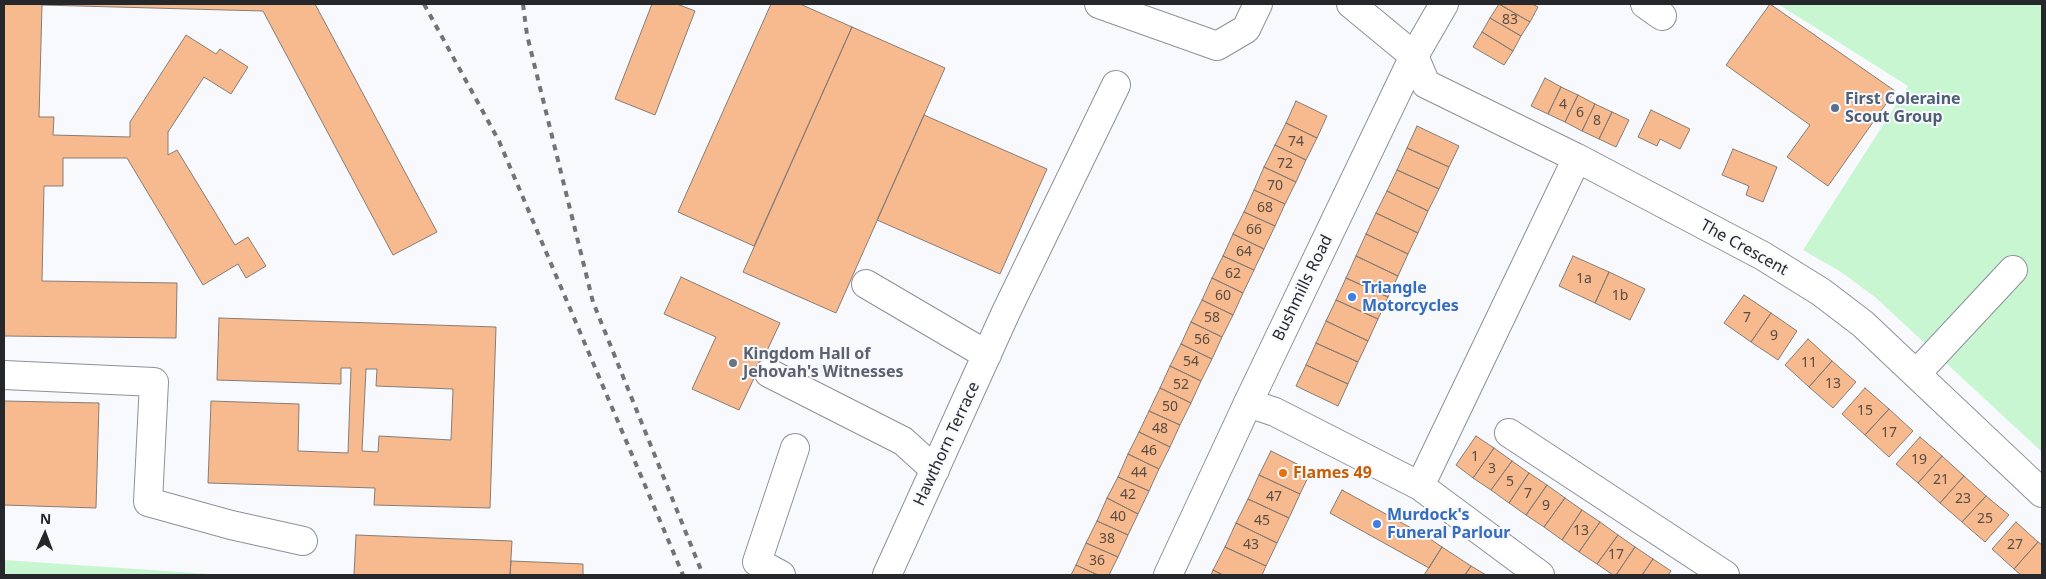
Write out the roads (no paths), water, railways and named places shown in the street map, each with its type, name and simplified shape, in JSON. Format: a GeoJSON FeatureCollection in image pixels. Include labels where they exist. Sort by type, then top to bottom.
{"type":"FeatureCollection","features":[{"type":"Feature","properties":{"kind":"street"},"geometry":{"type":"LineString","coordinates":[[1099,4],[1146,11],[1217,46],[1246,29],[1258,4]]}},
{"type":"Feature","properties":{"kind":"street"},"geometry":{"type":"LineString","coordinates":[[1352,4],[1414,56]]}},
{"type":"Feature","properties":{"kind":"street","name":"Bushmills Road"},"geometry":{"type":"LineString","coordinates":[[1168,575],[1414,56],[1444,4]]}},
{"type":"Feature","properties":{"kind":"street","name":"The Crescent"},"geometry":{"type":"LineString","coordinates":[[1414,56],[1426,84],[1577,158],[1762,256],[1812,287],[1863,324],[2042,493]]}},
{"type":"Feature","properties":{"kind":"street","name":"Hawthorn Terrace"},"geometry":{"type":"LineString","coordinates":[[887,575],[1006,312],[1116,85]]}},
{"type":"Feature","properties":{"kind":"street"},"geometry":{"type":"LineString","coordinates":[[1420,486],[1577,158]]}},
{"type":"Feature","properties":{"kind":"street"},"geometry":{"type":"LineString","coordinates":[[1916,374],[2012,270]]}},
{"type":"Feature","properties":{"kind":"street"},"geometry":{"type":"LineString","coordinates":[[866,284],[987,355]]}},
{"type":"Feature","properties":{"kind":"street"},"geometry":{"type":"LineString","coordinates":[[769,373],[903,441],[935,470]]}},
{"type":"Feature","properties":{"kind":"street"},"geometry":{"type":"LineString","coordinates":[[4,375],[154,382],[148,502],[231,525],[304,541]]}},
{"type":"Feature","properties":{"kind":"street"},"geometry":{"type":"LineString","coordinates":[[1248,403],[1275,412],[1420,486],[1540,575]]}},
{"type":"Feature","properties":{"kind":"street"},"geometry":{"type":"LineString","coordinates":[[1509,433],[1725,575]]}},
{"type":"Feature","properties":{"kind":"street"},"geometry":{"type":"LineString","coordinates":[[782,575],[757,562],[795,448]]}},
{"type":"Feature","properties":{"kind":"railway"},"geometry":{"type":"LineString","coordinates":[[424,4],[499,141],[683,575]]}},
{"type":"Feature","properties":{"kind":"railway"},"geometry":{"type":"LineString","coordinates":[[523,4],[527,35],[593,302],[703,575]]}},
{"type":"Feature","properties":{"kind":"place","name":"First Coleraine Scout Group"},"geometry":{"type":"Point","coordinates":[1835,108]}},
{"type":"Feature","properties":{"kind":"place","name":"Triangle Motorcycles"},"geometry":{"type":"Point","coordinates":[1352,297]}},
{"type":"Feature","properties":{"kind":"place","name":"Kingdom Hall of Jehovah's Witnesses"},"geometry":{"type":"Point","coordinates":[733,363]}},
{"type":"Feature","properties":{"kind":"place","name":"Flames 49"},"geometry":{"type":"Point","coordinates":[1283,473]}},
{"type":"Feature","properties":{"kind":"place","name":"Murdock's Funeral Parlour"},"geometry":{"type":"Point","coordinates":[1377,524]}}]}
